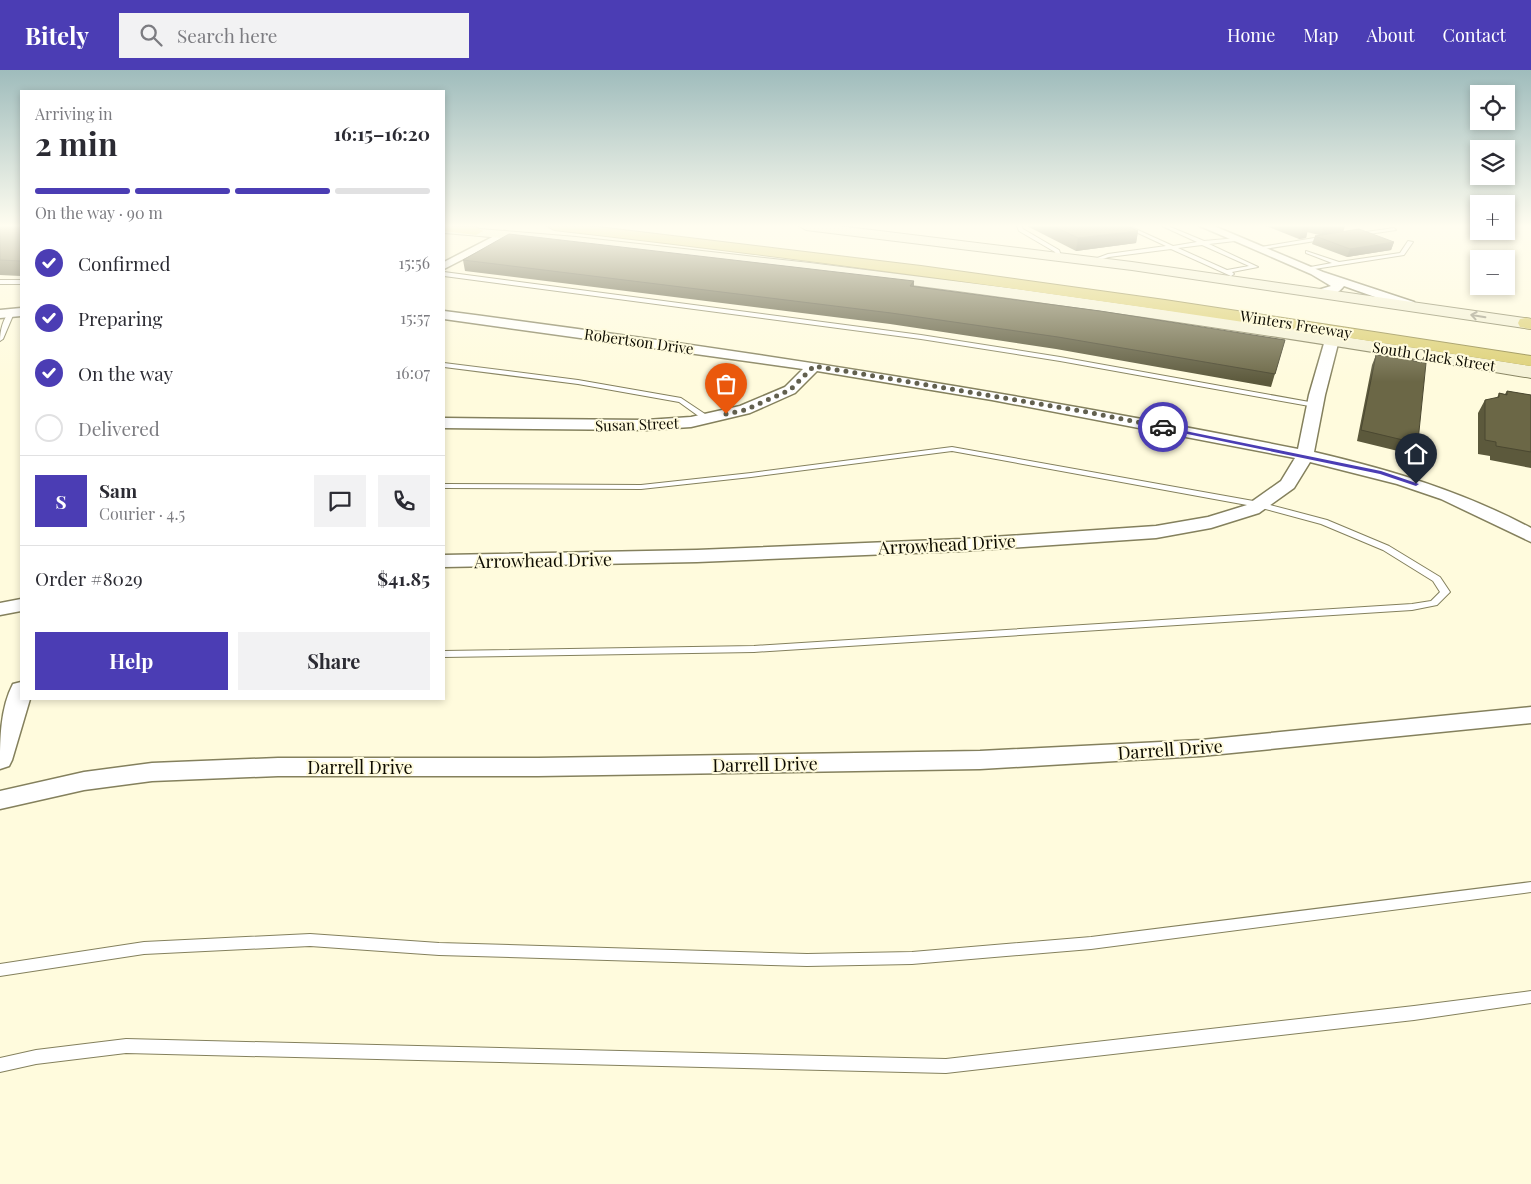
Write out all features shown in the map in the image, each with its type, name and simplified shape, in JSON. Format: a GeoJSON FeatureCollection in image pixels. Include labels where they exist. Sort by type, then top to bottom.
{"type":"FeatureCollection","features":[{"type":"Feature","properties":{"kind":"highway","name":"Winters Freeway"},"geometry":{"type":"LineString","coordinates":[[981,278],[1531,361]]}},
{"type":"Feature","properties":{"kind":"highway","name":"Winters Freeway"},"geometry":{"type":"LineString","coordinates":[[1079,278],[1232,299]]}},
{"type":"Feature","properties":{"kind":"highway","name":"Winters Freeway"},"geometry":{"type":"LineString","coordinates":[[1319,312],[1416,327]]}},
{"type":"Feature","properties":{"kind":"highway"},"geometry":{"type":"LineString","coordinates":[[1360,344],[1531,368]]}},
{"type":"Feature","properties":{"kind":"main road","name":"South Clack Street"},"geometry":{"type":"LineString","coordinates":[[883,278],[986,290],[1360,344],[1531,372]]}},
{"type":"Feature","properties":{"kind":"main road"},"geometry":{"type":"LineString","coordinates":[[1217,278],[1529,324]]}},
{"type":"Feature","properties":{"kind":"street"},"geometry":{"type":"LineString","coordinates":[[1322,293],[1334,290],[1338,285],[1325,278]]}},
{"type":"Feature","properties":{"kind":"street"},"geometry":{"type":"LineString","coordinates":[[1334,278],[1410,305]]}},
{"type":"Feature","properties":{"kind":"street","name":"Robertson Drive"},"geometry":{"type":"LineString","coordinates":[[445,315],[814,366],[1076,410],[1305,456],[1381,473],[1433,489],[1475,507],[1531,536]]}},
{"type":"Feature","properties":{"kind":"street","name":"Arrowhead Drive"},"geometry":{"type":"LineString","coordinates":[[445,561],[697,556],[962,544],[1156,532],[1211,522],[1253,509],[1288,484],[1305,456],[1315,405],[1332,340]]}},
{"type":"Feature","properties":{"kind":"street","name":"Susan Street"},"geometry":{"type":"LineString","coordinates":[[445,424],[646,425],[707,418],[745,410],[790,390],[814,366]]}},
{"type":"Feature","properties":{"kind":"street"},"geometry":{"type":"LineString","coordinates":[[0,609],[20,605]]}},
{"type":"Feature","properties":{"kind":"street"},"geometry":{"type":"LineString","coordinates":[[0,760],[20,692]]}},
{"type":"Feature","properties":{"kind":"street","name":"Darrell Drive"},"geometry":{"type":"LineString","coordinates":[[0,800],[84,781],[152,772],[278,767],[538,767],[980,760],[1201,748],[1531,715]]}},
{"type":"Feature","properties":{"kind":"lane"},"geometry":{"type":"LineString","coordinates":[[474,278],[921,337],[1060,359],[1315,405]]}},
{"type":"Feature","properties":{"kind":"lane"},"geometry":{"type":"LineString","coordinates":[[1238,278],[1246,282]]}},
{"type":"Feature","properties":{"kind":"lane"},"geometry":{"type":"LineString","coordinates":[[0,282],[20,282]]}},
{"type":"Feature","properties":{"kind":"lane"},"geometry":{"type":"LineString","coordinates":[[0,339],[11,313]]}},
{"type":"Feature","properties":{"kind":"lane"},"geometry":{"type":"LineString","coordinates":[[445,365],[578,382],[681,400],[707,418]]}},
{"type":"Feature","properties":{"kind":"lane"},"geometry":{"type":"LineString","coordinates":[[445,486],[641,487],[952,449],[1259,504],[1324,522],[1386,548],[1437,579],[1445,592],[1434,602],[1412,607],[754,649],[445,654]]}},
{"type":"Feature","properties":{"kind":"lane"},"geometry":{"type":"LineString","coordinates":[[0,970],[144,948],[310,940],[439,949],[578,954],[807,960],[912,958],[1091,943],[1531,887]]}},
{"type":"Feature","properties":{"kind":"lane"},"geometry":{"type":"LineString","coordinates":[[0,1066],[36,1057],[126,1046],[946,1066],[1414,1013],[1531,997]]}},
{"type":"Feature","properties":{"kind":"building"},"geometry":{"type":"Polygon","coordinates":[[[608,278],[888,278],[914,281],[910,286],[1100,311],[1285,340],[1275,374],[1058,337],[891,313],[608,278]]]}},
{"type":"Feature","properties":{"kind":"building"},"geometry":{"type":"Polygon","coordinates":[[[1376,355],[1413,359],[1413,361],[1426,363],[1418,441],[1403,438],[1403,440],[1361,430],[1376,355]]]}},
{"type":"Feature","properties":{"kind":"building"},"geometry":{"type":"Polygon","coordinates":[[[1507,391],[1531,395],[1531,452],[1496,446],[1496,442],[1485,440],[1485,400],[1499,397],[1499,393],[1507,395],[1507,391]]]}},
{"type":"Feature","properties":{"kind":"way so far"},"geometry":{"type":"LineString","coordinates":[[726,414],[745,410],[790,390],[814,366],[1076,410],[1163,427]]}},
{"type":"Feature","properties":{"kind":"route"},"geometry":{"type":"LineString","coordinates":[[1163,427],[1381,473],[1416,484]]}}]}
